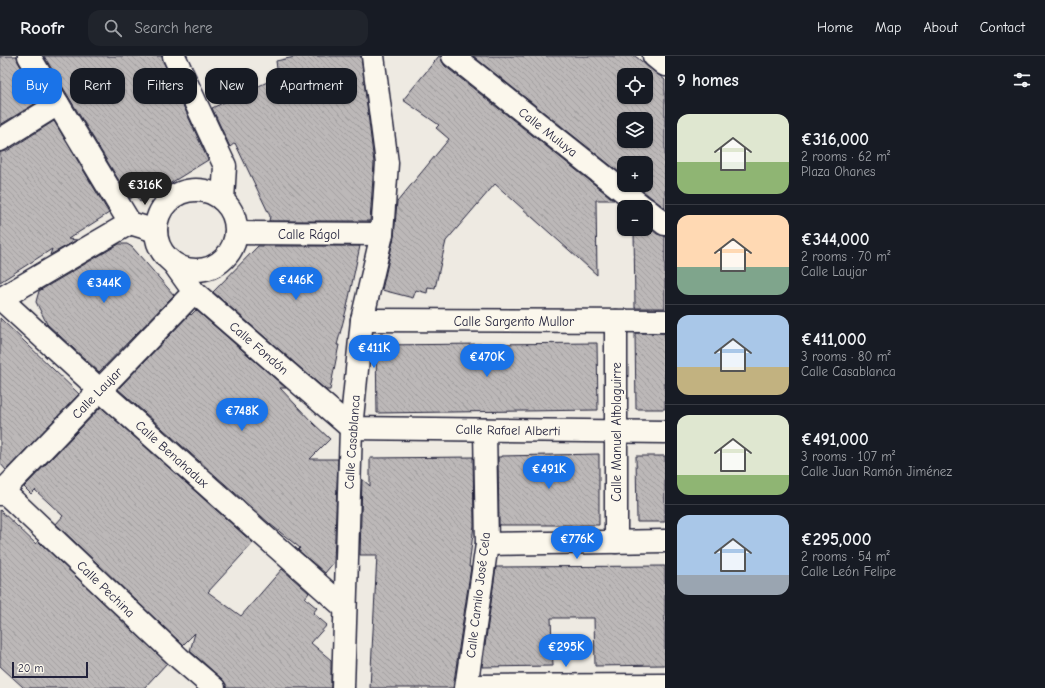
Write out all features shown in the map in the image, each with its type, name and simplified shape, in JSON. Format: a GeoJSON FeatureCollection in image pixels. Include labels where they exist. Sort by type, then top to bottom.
{"type":"FeatureCollection","features":[{"type":"Feature","properties":{"kind":"street"},"geometry":{"type":"LineString","coordinates":[[29,56],[36,68]]}},
{"type":"Feature","properties":{"kind":"street"},"geometry":{"type":"LineString","coordinates":[[174,56],[225,166],[223,200]]}},
{"type":"Feature","properties":{"kind":"street","name":"Calle Casablanca"},"geometry":{"type":"LineString","coordinates":[[343,688],[350,428],[362,320],[382,234],[387,163],[373,56]]}},
{"type":"Feature","properties":{"kind":"street","name":"Calle Muluya"},"geometry":{"type":"LineString","coordinates":[[453,56],[634,200]]}},
{"type":"Feature","properties":{"kind":"street"},"geometry":{"type":"LineString","coordinates":[[654,56],[665,65]]}},
{"type":"Feature","properties":{"kind":"street"},"geometry":{"type":"LineString","coordinates":[[0,140],[58,104],[130,223],[156,230]]}},
{"type":"Feature","properties":{"kind":"street"},"geometry":{"type":"LineString","coordinates":[[190,191],[204,191],[223,200],[234,218],[236,233],[233,247],[226,257],[215,266],[202,270],[181,267],[174,264],[164,254],[159,244],[156,230],[160,214],[166,204],[177,195],[190,191]]}},
{"type":"Feature","properties":{"kind":"street"},"geometry":{"type":"LineString","coordinates":[[653,215],[665,224]]}},
{"type":"Feature","properties":{"kind":"street"},"geometry":{"type":"LineString","coordinates":[[1,299],[130,223]]}},
{"type":"Feature","properties":{"kind":"street","name":"Calle Rágol"},"geometry":{"type":"LineString","coordinates":[[236,233],[382,234]]}},
{"type":"Feature","properties":{"kind":"street","name":"Calle Fondón"},"geometry":{"type":"LineString","coordinates":[[174,264],[194,292],[350,428]]}},
{"type":"Feature","properties":{"kind":"street","name":"Calle Laujar"},"geometry":{"type":"LineString","coordinates":[[1,491],[194,292]]}},
{"type":"Feature","properties":{"kind":"street","name":"Calle Benahadux"},"geometry":{"type":"LineString","coordinates":[[1,299],[100,390],[345,608]]}},
{"type":"Feature","properties":{"kind":"street","name":"Calle Sargento Mullor"},"geometry":{"type":"LineString","coordinates":[[362,320],[665,321]]}},
{"type":"Feature","properties":{"kind":"street","name":"Calle Manuel Altolaguirre"},"geometry":{"type":"LineString","coordinates":[[616,321],[616,542]]}},
{"type":"Feature","properties":{"kind":"street","name":"Calle Rafael Alberti"},"geometry":{"type":"LineString","coordinates":[[350,428],[665,432]]}},
{"type":"Feature","properties":{"kind":"street","name":"Calle Camilo José Cela"},"geometry":{"type":"LineString","coordinates":[[466,687],[488,544],[485,430]]}},
{"type":"Feature","properties":{"kind":"street","name":"Calle Pechina"},"geometry":{"type":"LineString","coordinates":[[1,491],[179,658],[214,688]]}},
{"type":"Feature","properties":{"kind":"street"},"geometry":{"type":"LineString","coordinates":[[488,544],[665,541]]}},
{"type":"Feature","properties":{"kind":"street"},"geometry":{"type":"LineString","coordinates":[[466,687],[665,685]]}},
{"type":"Feature","properties":{"kind":"building"},"geometry":{"type":"Polygon","coordinates":[[[0,56],[17,56],[18,62],[22,68],[12,68],[12,104],[34,104],[0,125],[0,56]]]}},
{"type":"Feature","properties":{"kind":"building"},"geometry":{"type":"Polygon","coordinates":[[[44,56],[162,56],[166,68],[133,68],[133,104],[183,104],[208,160],[140,202],[136,195],[130,199],[73,104],[125,104],[125,68],[70,68],[70,99],[62,86],[62,68],[51,68],[44,56]]]}},
{"type":"Feature","properties":{"kind":"building"},"geometry":{"type":"Polygon","coordinates":[[[299,56],[361,56],[374,163],[370,221],[269,221],[270,216],[235,143],[230,147],[212,108],[221,104],[258,104],[258,86],[266,83],[266,104],[357,104],[357,68],[277,68],[276,61],[299,56]]]}},
{"type":"Feature","properties":{"kind":"building"},"geometry":{"type":"Polygon","coordinates":[[[439,56],[441,56],[445,66],[614,200],[596,200],[597,275],[495,184],[446,241],[435,288],[428,287],[427,293],[416,290],[413,298],[382,290],[394,237],[397,202],[449,139],[436,128],[439,125],[403,100],[439,56]]]}},
{"type":"Feature","properties":{"kind":"building"},"geometry":{"type":"Polygon","coordinates":[[[473,56],[635,56],[650,68],[617,68],[617,104],[653,104],[653,70],[665,80],[665,208],[644,192],[653,192],[653,156],[617,156],[617,170],[473,56]]]}},
{"type":"Feature","properties":{"kind":"building"},"geometry":{"type":"Polygon","coordinates":[[[54,121],[109,213],[68,239],[77,240],[50,255],[52,249],[0,282],[0,152],[7,151],[54,121]]]}},
{"type":"Feature","properties":{"kind":"building"},"geometry":{"type":"Polygon","coordinates":[[[653,231],[657,234],[665,236],[665,308],[635,308],[634,236],[653,236],[653,231]]]}},
{"type":"Feature","properties":{"kind":"building"},"geometry":{"type":"Polygon","coordinates":[[[119,244],[127,244],[132,247],[174,295],[99,372],[47,324],[36,302],[39,291],[119,244]]]}},
{"type":"Feature","properties":{"kind":"building"},"geometry":{"type":"Polygon","coordinates":[[[258,246],[360,246],[337,345],[339,345],[330,390],[326,390],[213,292],[258,246]]]}},
{"type":"Feature","properties":{"kind":"building"},"geometry":{"type":"Polygon","coordinates":[[[196,310],[286,388],[280,388],[330,439],[310,459],[338,459],[334,562],[325,573],[298,550],[300,548],[270,524],[118,389],[190,314],[191,315],[196,310]]]}},
{"type":"Feature","properties":{"kind":"building"},"geometry":{"type":"Polygon","coordinates":[[[0,318],[79,394],[6,470],[0,463],[0,318]]]}},
{"type":"Feature","properties":{"kind":"building"},"geometry":{"type":"Polygon","coordinates":[[[635,333],[665,333],[665,409],[636,409],[635,333]]]}},
{"type":"Feature","properties":{"kind":"building"},"geometry":{"type":"Polygon","coordinates":[[[597,343],[598,410],[377,413],[376,345],[597,343]]]}},
{"type":"Feature","properties":{"kind":"building"},"geometry":{"type":"Polygon","coordinates":[[[101,407],[253,543],[208,592],[241,616],[282,569],[309,593],[305,598],[317,608],[313,613],[327,625],[311,643],[331,660],[331,688],[226,688],[226,684],[222,679],[190,651],[195,633],[183,645],[56,524],[63,516],[35,490],[31,494],[24,487],[101,407]]]}},
{"type":"Feature","properties":{"kind":"building"},"geometry":{"type":"Polygon","coordinates":[[[599,454],[599,525],[499,525],[498,457],[599,454]]]}},
{"type":"Feature","properties":{"kind":"building"},"geometry":{"type":"Polygon","coordinates":[[[636,456],[665,456],[665,522],[637,522],[636,456]]]}},
{"type":"Feature","properties":{"kind":"building"},"geometry":{"type":"Polygon","coordinates":[[[473,457],[474,525],[469,567],[471,567],[453,688],[370,688],[377,555],[360,555],[362,479],[370,486],[370,458],[473,457]]]}},
{"type":"Feature","properties":{"kind":"building"},"geometry":{"type":"Polygon","coordinates":[[[0,510],[36,544],[38,541],[167,663],[144,688],[24,688],[0,666],[0,510]]]}},
{"type":"Feature","properties":{"kind":"building"},"geometry":{"type":"Polygon","coordinates":[[[665,566],[665,665],[595,666],[594,618],[551,618],[553,666],[482,667],[496,567],[665,566]]]}}]}
